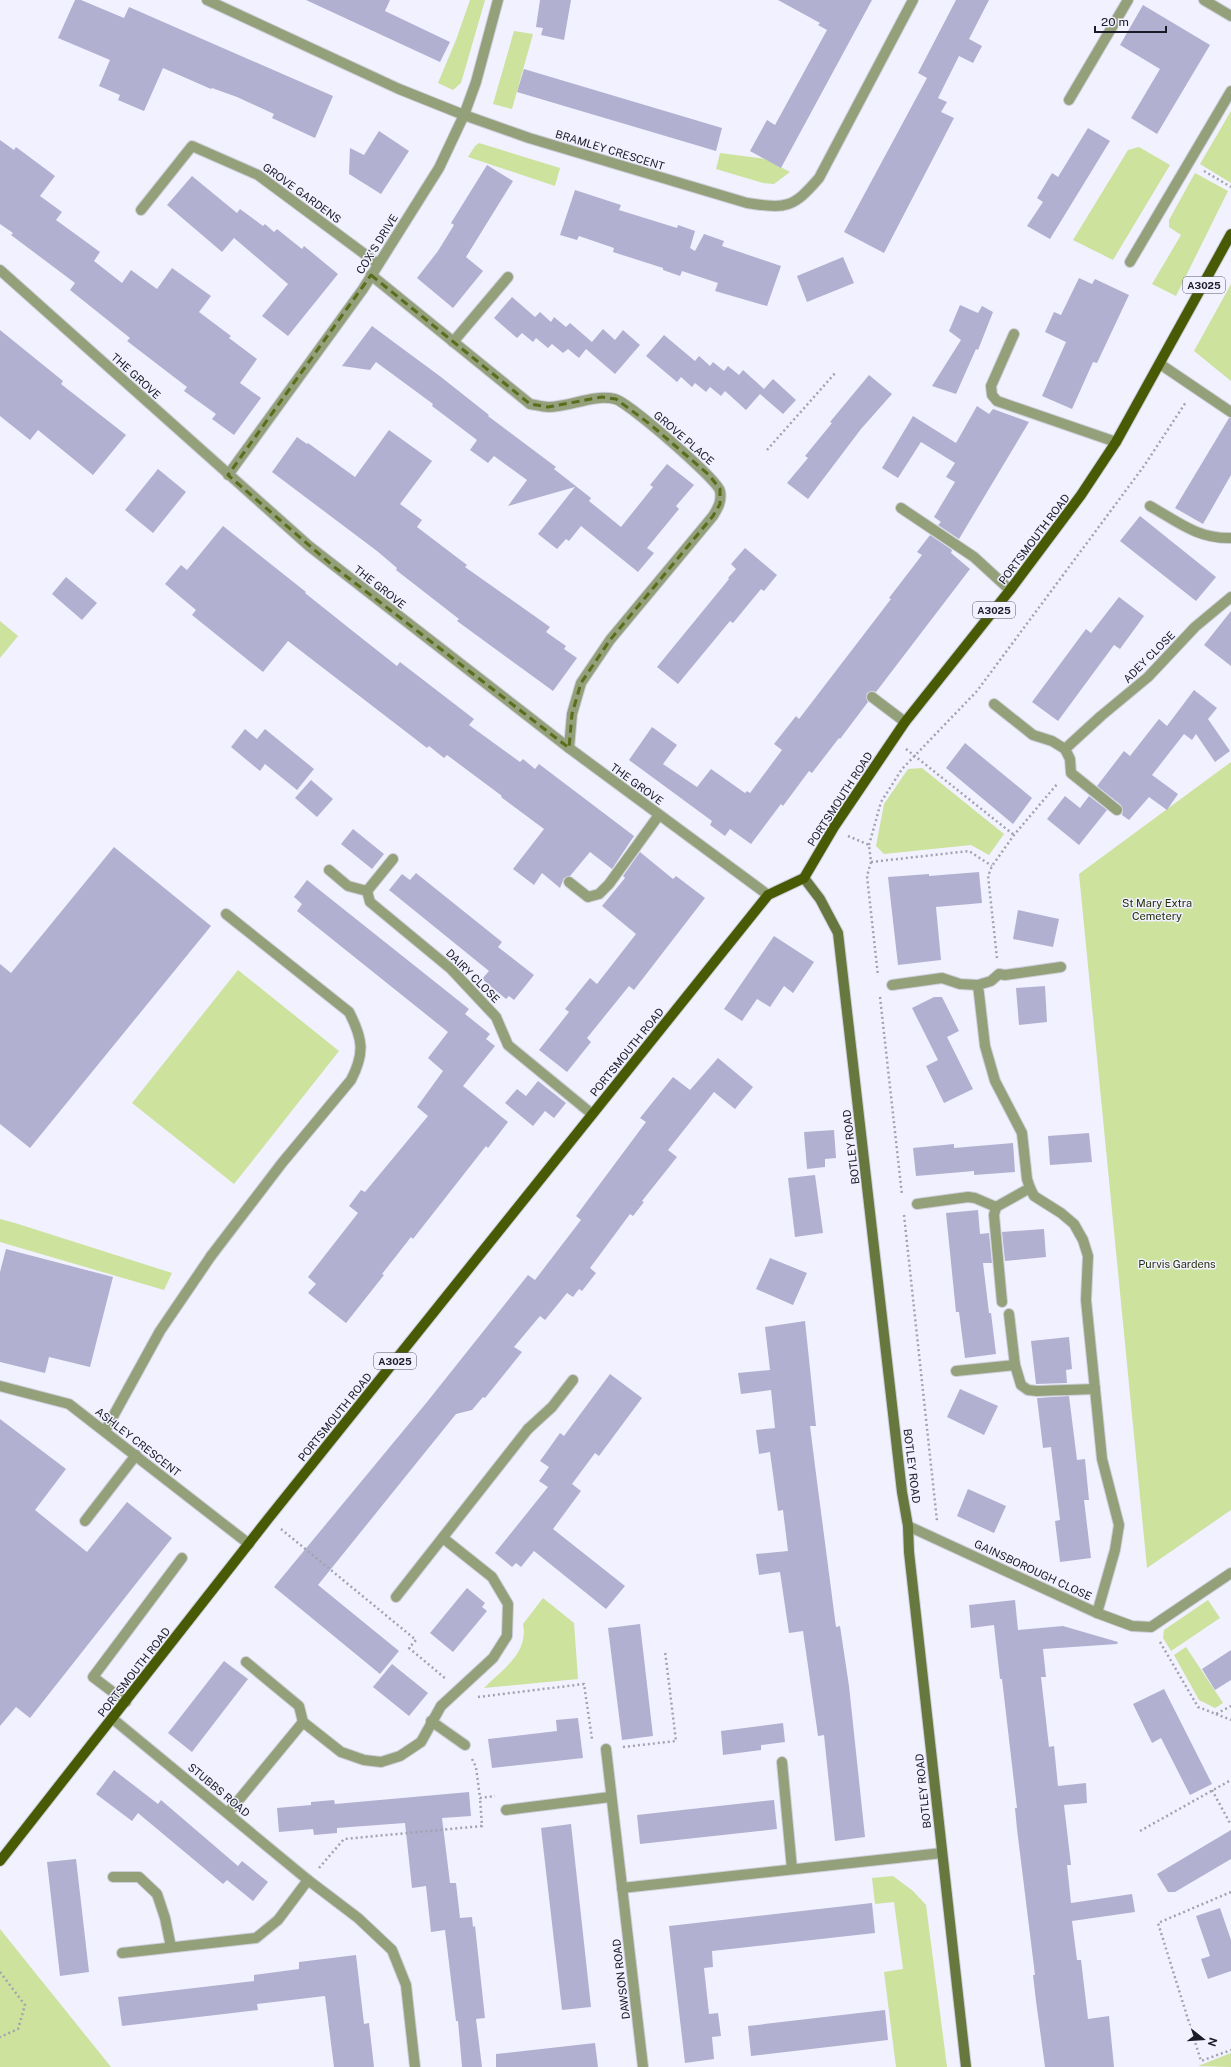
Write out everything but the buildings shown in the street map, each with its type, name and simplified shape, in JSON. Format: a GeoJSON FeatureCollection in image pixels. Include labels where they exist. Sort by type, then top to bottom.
{"type":"FeatureCollection","features":[{"type":"Feature","properties":{"kind":"main road","name":"PORTSMOUTH ROAD"},"geometry":{"type":"LineString","coordinates":[[0,1862],[268,1519],[768,895],[804,878],[834,827],[893,738],[1010,590],[1082,495],[1116,442],[1231,234]]}},
{"type":"Feature","properties":{"kind":"main road","name":"BOTLEY ROAD"},"geometry":{"type":"LineString","coordinates":[[804,878],[820,899],[838,933],[902,1492],[908,1526],[909,1552],[966,2067]]}},
{"type":"Feature","properties":{"kind":"street","name":"BRAMLEY CRESCENT"},"geometry":{"type":"LineString","coordinates":[[207,0],[399,89],[464,115],[536,140],[747,203],[777,208],[801,199],[819,178],[913,0]]}},
{"type":"Feature","properties":{"kind":"street","name":"COX'S DRIVE"},"geometry":{"type":"LineString","coordinates":[[228,475],[371,275],[439,168],[464,115],[476,82],[498,0]]}},
{"type":"Feature","properties":{"kind":"street"},"geometry":{"type":"LineString","coordinates":[[1068,100],[1128,0]]}},
{"type":"Feature","properties":{"kind":"street"},"geometry":{"type":"LineString","coordinates":[[1204,0],[1231,16]]}},
{"type":"Feature","properties":{"kind":"street"},"geometry":{"type":"LineString","coordinates":[[1130,262],[1231,91]]}},
{"type":"Feature","properties":{"kind":"street","name":"GROVE GARDENS"},"geometry":{"type":"LineString","coordinates":[[141,210],[192,146],[258,175],[378,264]]}},
{"type":"Feature","properties":{"kind":"street","name":"THE GROVE"},"geometry":{"type":"LineString","coordinates":[[0,270],[228,475],[327,561],[569,748],[768,895]]}},
{"type":"Feature","properties":{"kind":"street","name":"GROVE PLACE"},"geometry":{"type":"LineString","coordinates":[[371,275],[530,404],[548,408],[602,397],[616,399],[630,407],[709,475],[720,489],[720,504],[713,516],[610,640],[582,683],[572,714],[569,748]]}},
{"type":"Feature","properties":{"kind":"street"},"geometry":{"type":"LineString","coordinates":[[452,342],[508,277]]}},
{"type":"Feature","properties":{"kind":"street"},"geometry":{"type":"LineString","coordinates":[[1014,334],[991,386],[992,394],[997,401],[1116,442]]}},
{"type":"Feature","properties":{"kind":"street"},"geometry":{"type":"LineString","coordinates":[[1160,364],[1231,412]]}},
{"type":"Feature","properties":{"kind":"street"},"geometry":{"type":"LineString","coordinates":[[1150,506],[1192,531],[1214,538],[1231,538]]}},
{"type":"Feature","properties":{"kind":"street"},"geometry":{"type":"LineString","coordinates":[[901,508],[974,556],[1010,590]]}},
{"type":"Feature","properties":{"kind":"street","name":"ADEY CLOSE"},"geometry":{"type":"LineString","coordinates":[[1065,749],[1101,716],[1148,677],[1195,627],[1231,597]]}},
{"type":"Feature","properties":{"kind":"street"},"geometry":{"type":"LineString","coordinates":[[872,697],[905,722]]}},
{"type":"Feature","properties":{"kind":"street"},"geometry":{"type":"LineString","coordinates":[[994,704],[1033,735],[1052,741],[1065,749],[1070,759],[1071,773],[1117,810]]}},
{"type":"Feature","properties":{"kind":"street"},"geometry":{"type":"LineString","coordinates":[[569,882],[588,897],[599,894],[609,884],[659,815]]}},
{"type":"Feature","properties":{"kind":"street"},"geometry":{"type":"LineString","coordinates":[[329,870],[348,886],[367,891],[393,859]]}},
{"type":"Feature","properties":{"kind":"street","name":"DAIRY CLOSE"},"geometry":{"type":"LineString","coordinates":[[367,891],[370,902],[451,969],[496,1017],[508,1045],[592,1114]]}},
{"type":"Feature","properties":{"kind":"street"},"geometry":{"type":"LineString","coordinates":[[105,1431],[160,1331],[211,1256],[282,1163],[350,1080],[359,1065],[362,1049],[358,1030],[349,1012],[226,914]]}},
{"type":"Feature","properties":{"kind":"street"},"geometry":{"type":"LineString","coordinates":[[892,985],[942,978],[960,984],[978,985],[991,981],[999,974],[1005,975],[1061,967]]}},
{"type":"Feature","properties":{"kind":"street"},"geometry":{"type":"LineString","coordinates":[[978,985],[985,1046],[995,1081],[1011,1107],[1022,1133],[1027,1179],[1030,1188],[1034,1196],[1061,1213],[1074,1224],[1086,1251],[1088,1279],[1086,1300],[1102,1459],[1119,1525],[1115,1550],[1098,1613]]}},
{"type":"Feature","properties":{"kind":"street"},"geometry":{"type":"LineString","coordinates":[[1002,1302],[994,1214],[996,1207],[1030,1188]]}},
{"type":"Feature","properties":{"kind":"street"},"geometry":{"type":"LineString","coordinates":[[917,1204],[968,1197],[975,1198],[996,1207]]}},
{"type":"Feature","properties":{"kind":"street"},"geometry":{"type":"LineString","coordinates":[[1009,1314],[1015,1366],[1021,1385],[1028,1390],[1095,1389]]}},
{"type":"Feature","properties":{"kind":"street"},"geometry":{"type":"LineString","coordinates":[[956,1371],[1015,1366]]}},
{"type":"Feature","properties":{"kind":"street"},"geometry":{"type":"LineString","coordinates":[[396,1597],[528,1429],[538,1418],[552,1407],[573,1380]]}},
{"type":"Feature","properties":{"kind":"street","name":"ASHLEY CRESCENT"},"geometry":{"type":"LineString","coordinates":[[0,1386],[69,1404],[249,1544]]}},
{"type":"Feature","properties":{"kind":"street"},"geometry":{"type":"LineString","coordinates":[[85,1520],[136,1455]]}},
{"type":"Feature","properties":{"kind":"street","name":"GAINSBOROUGH CLOSE"},"geometry":{"type":"LineString","coordinates":[[908,1526],[1098,1613],[1132,1626],[1151,1627]]}},
{"type":"Feature","properties":{"kind":"street"},"geometry":{"type":"LineString","coordinates":[[246,1662],[299,1706],[303,1722],[341,1752],[364,1760],[381,1762],[400,1756],[420,1742],[441,1706],[493,1658],[506,1636],[508,1604],[492,1577],[443,1538]]}},
{"type":"Feature","properties":{"kind":"street"},"geometry":{"type":"LineString","coordinates":[[126,1702],[93,1677],[182,1558]]}},
{"type":"Feature","properties":{"kind":"street"},"geometry":{"type":"LineString","coordinates":[[1151,1627],[1231,1573]]}},
{"type":"Feature","properties":{"kind":"street","name":"STUBBS ROAD"},"geometry":{"type":"LineString","coordinates":[[113,1719],[308,1880],[358,1918],[392,1950],[406,1985],[415,2067]]}},
{"type":"Feature","properties":{"kind":"street"},"geometry":{"type":"LineString","coordinates":[[431,1721],[465,1745]]}},
{"type":"Feature","properties":{"kind":"street"},"geometry":{"type":"LineString","coordinates":[[228,1814],[303,1722]]}},
{"type":"Feature","properties":{"kind":"street","name":"DAWSON ROAD"},"geometry":{"type":"LineString","coordinates":[[606,1749],[610,1797],[643,2067]]}},
{"type":"Feature","properties":{"kind":"street"},"geometry":{"type":"LineString","coordinates":[[782,1762],[792,1869]]}},
{"type":"Feature","properties":{"kind":"street"},"geometry":{"type":"LineString","coordinates":[[506,1810],[610,1797]]}},
{"type":"Feature","properties":{"kind":"street"},"geometry":{"type":"LineString","coordinates":[[622,1888],[942,1852]]}},
{"type":"Feature","properties":{"kind":"street"},"geometry":{"type":"LineString","coordinates":[[113,1877],[138,1877],[157,1894],[166,1918],[171,1947]]}},
{"type":"Feature","properties":{"kind":"street"},"geometry":{"type":"LineString","coordinates":[[122,1953],[171,1947],[217,1944],[256,1938],[278,1920],[308,1880]]}},
{"type":"Feature","properties":{"kind":"path"},"geometry":{"type":"LineString","coordinates":[[1189,163],[1231,187]]}},
{"type":"Feature","properties":{"kind":"path"},"geometry":{"type":"LineString","coordinates":[[767,450],[836,372]]}},
{"type":"Feature","properties":{"kind":"path"},"geometry":{"type":"LineString","coordinates":[[992,866],[969,850],[871,862],[869,846],[881,802],[902,769],[977,691],[1144,466],[1194,388]]}},
{"type":"Feature","properties":{"kind":"path"},"geometry":{"type":"LineString","coordinates":[[893,738],[1014,835]]}},
{"type":"Feature","properties":{"kind":"path"},"geometry":{"type":"LineString","coordinates":[[999,974],[988,876],[992,866],[1014,835],[1055,786],[1071,773]]}},
{"type":"Feature","properties":{"kind":"path"},"geometry":{"type":"LineString","coordinates":[[834,827],[851,838],[869,846]]}},
{"type":"Feature","properties":{"kind":"path"},"geometry":{"type":"LineString","coordinates":[[268,1519],[416,1640],[409,1648],[468,1698],[584,1684],[594,1751],[676,1741],[665,1651]]}},
{"type":"Feature","properties":{"kind":"path"},"geometry":{"type":"LineString","coordinates":[[1151,1627],[1198,1706],[1231,1720]]}},
{"type":"Feature","properties":{"kind":"path"},"geometry":{"type":"LineString","coordinates":[[1216,1714],[1231,1706]]}},
{"type":"Feature","properties":{"kind":"path"},"geometry":{"type":"LineString","coordinates":[[308,1880],[344,1839],[482,1826],[476,1767],[465,1745]]}},
{"type":"Feature","properties":{"kind":"path"},"geometry":{"type":"LineString","coordinates":[[1140,1831],[1231,1780]]}},
{"type":"Feature","properties":{"kind":"path"},"geometry":{"type":"LineString","coordinates":[[1212,1790],[1231,1825]]}},
{"type":"Feature","properties":{"kind":"path"},"geometry":{"type":"LineString","coordinates":[[480,1798],[498,1796],[506,1810]]}},
{"type":"Feature","properties":{"kind":"path"},"geometry":{"type":"LineString","coordinates":[[1231,1892],[1158,1923],[1201,2061],[1231,2050]]}},
{"type":"Feature","properties":{"kind":"path"},"geometry":{"type":"LineString","coordinates":[[0,1972],[25,2005],[18,2029],[0,2037]]}},
{"type":"Feature","properties":{"kind":"highlighted area"},"geometry":{"type":"Polygon","coordinates":[[[371,275],[530,404],[548,407],[602,397],[616,399],[651,425],[709,475],[720,489],[720,504],[713,516],[610,640],[581,683],[572,714],[569,748],[333,566],[228,475],[371,275]]]}},
{"type":"Feature","properties":{"kind":"green space"},"geometry":{"type":"Polygon","coordinates":[[[470,0],[485,0],[461,83],[453,90],[438,83],[456,40],[470,0]]]}},
{"type":"Feature","properties":{"kind":"green space"},"geometry":{"type":"Polygon","coordinates":[[[514,31],[533,34],[512,109],[493,104],[514,31]]]}},
{"type":"Feature","properties":{"kind":"green space"},"geometry":{"type":"Polygon","coordinates":[[[1231,111],[1231,183],[1200,164],[1231,111]]]}},
{"type":"Feature","properties":{"kind":"green space"},"geometry":{"type":"Polygon","coordinates":[[[479,143],[560,168],[555,186],[468,157],[475,146],[479,143]]]}},
{"type":"Feature","properties":{"kind":"green space"},"geometry":{"type":"Polygon","coordinates":[[[1139,147],[1170,165],[1113,260],[1073,240],[1128,150],[1139,147]]]}},
{"type":"Feature","properties":{"kind":"green space"},"geometry":{"type":"Polygon","coordinates":[[[720,153],[765,159],[790,172],[774,184],[763,183],[716,169],[720,153]]]}},
{"type":"Feature","properties":{"kind":"green space"},"geometry":{"type":"Polygon","coordinates":[[[1195,173],[1228,191],[1176,296],[1152,284],[1181,235],[1169,227],[1169,220],[1195,173]]]}},
{"type":"Feature","properties":{"kind":"green space"},"geometry":{"type":"Polygon","coordinates":[[[1231,284],[1231,381],[1194,351],[1231,284]]]}},
{"type":"Feature","properties":{"kind":"green space"},"geometry":{"type":"Polygon","coordinates":[[[0,621],[18,636],[0,658],[0,621]]]}},
{"type":"Feature","properties":{"kind":"green space","name":"St Mary Extra Cemetery"},"geometry":{"type":"Polygon","coordinates":[[[1231,762],[1231,1510],[1147,1568],[1079,874],[1231,762]]]}},
{"type":"Feature","properties":{"kind":"green space"},"geometry":{"type":"Polygon","coordinates":[[[922,768],[1004,834],[989,855],[971,845],[884,854],[876,846],[884,804],[908,769],[922,768]]]}},
{"type":"Feature","properties":{"kind":"green space"},"geometry":{"type":"Polygon","coordinates":[[[238,970],[339,1051],[234,1184],[132,1103],[238,970]]]}},
{"type":"Feature","properties":{"kind":"green space"},"geometry":{"type":"Polygon","coordinates":[[[0,1219],[172,1273],[164,1290],[0,1242],[0,1219]]]}},
{"type":"Feature","properties":{"kind":"green space"},"geometry":{"type":"Polygon","coordinates":[[[543,1598],[574,1623],[578,1679],[484,1688],[506,1667],[518,1652],[522,1644],[524,1634],[523,1624],[543,1598]]]}},
{"type":"Feature","properties":{"kind":"green space"},"geometry":{"type":"Polygon","coordinates":[[[1208,1600],[1220,1618],[1171,1651],[1163,1638],[1164,1630],[1208,1600]]]}},
{"type":"Feature","properties":{"kind":"green space"},"geometry":{"type":"Polygon","coordinates":[[[1186,1647],[1223,1703],[1215,1708],[1199,1700],[1174,1655],[1186,1647]]]}},
{"type":"Feature","properties":{"kind":"green space"},"geometry":{"type":"Polygon","coordinates":[[[893,1876],[913,1891],[926,1905],[947,2067],[896,2067],[884,1972],[903,1969],[894,1902],[875,1904],[872,1878],[893,1876]]]}},
{"type":"Feature","properties":{"kind":"green space"},"geometry":{"type":"Polygon","coordinates":[[[0,1929],[111,2067],[0,2067],[0,1929]]]}},
{"type":"Feature","properties":{"kind":"green space"},"geometry":{"type":"Polygon","coordinates":[[[1231,2053],[1231,2067],[1198,2066],[1231,2053]]]}},
{"type":"Feature","properties":{"kind":"park label","name":"Purvis Gardens"},"geometry":{"type":"Point","coordinates":[1177,1264]}}]}
